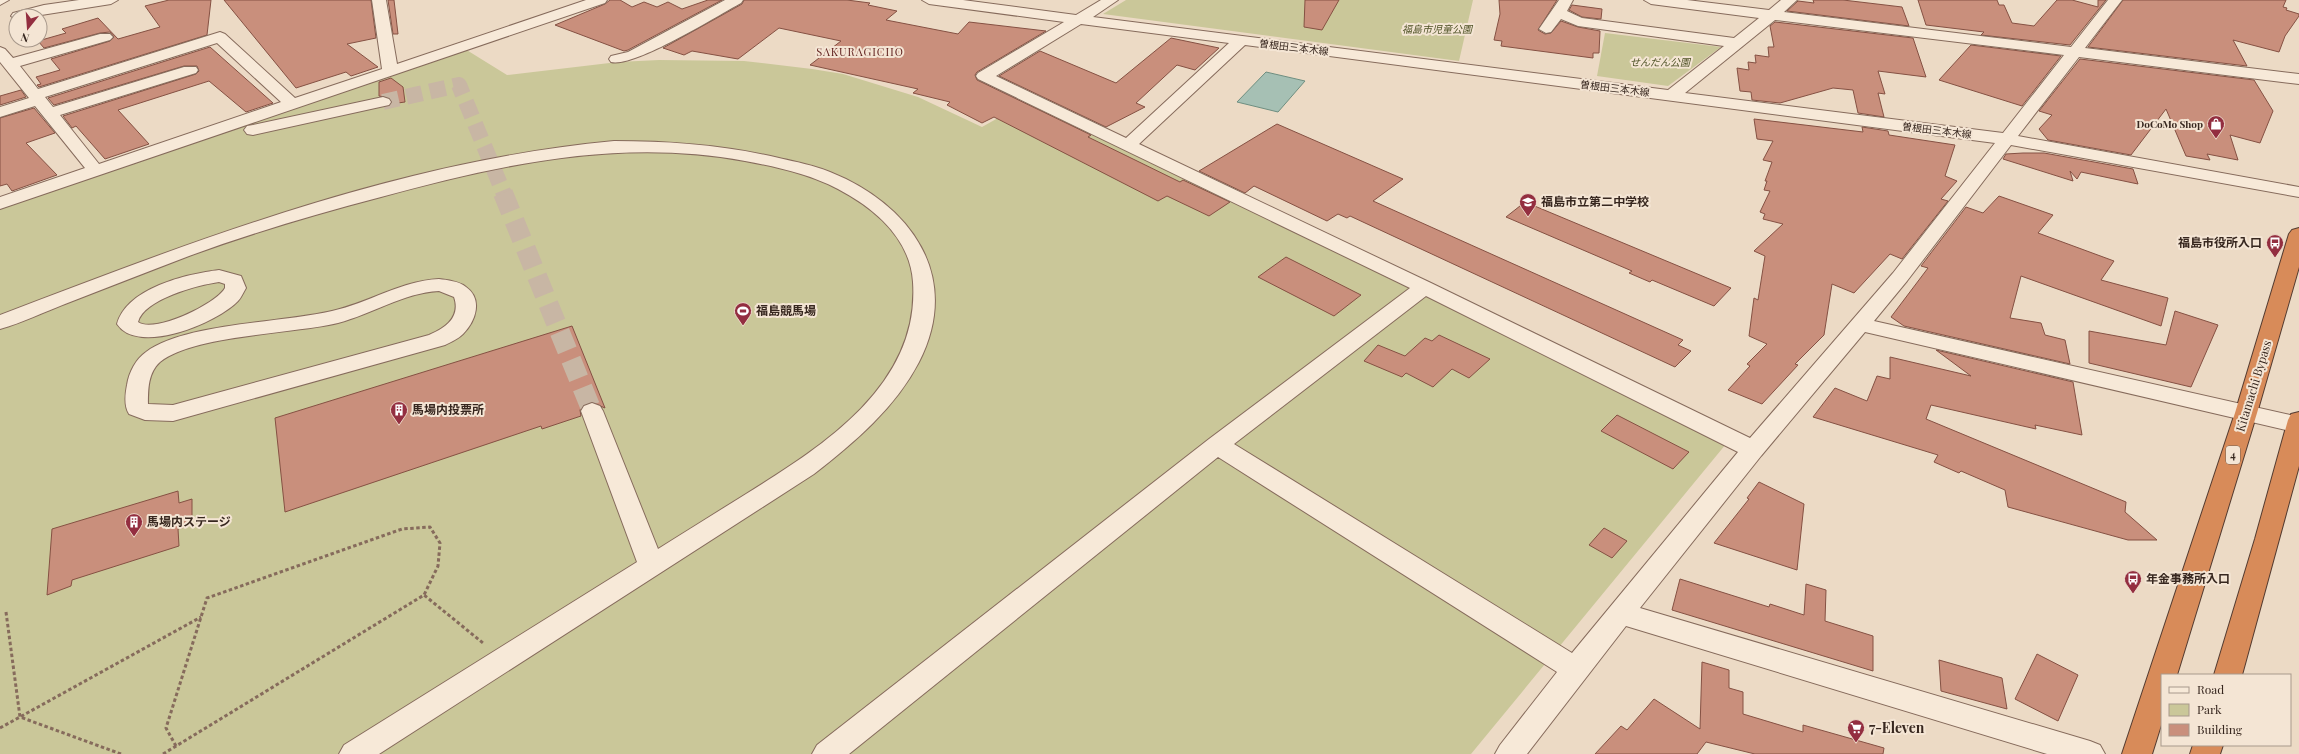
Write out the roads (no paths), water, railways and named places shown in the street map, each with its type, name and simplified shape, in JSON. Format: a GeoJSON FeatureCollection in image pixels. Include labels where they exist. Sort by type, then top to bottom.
{"type":"FeatureCollection","features":[{"type":"Feature","properties":{"kind":"highway","name":"Kitamachi Bypass"},"geometry":{"type":"LineString","coordinates":[[2163,674],[2246,413],[2299,234]]}},
{"type":"Feature","properties":{"kind":"highway"},"geometry":{"type":"LineString","coordinates":[[2228,674],[2268,540],[2299,424]]}},
{"type":"Feature","properties":{"kind":"highway","name":"Kitamachi Bypass"},"geometry":{"type":"LineString","coordinates":[[2137,754],[2161,679]]}},
{"type":"Feature","properties":{"kind":"street"},"geometry":{"type":"LineString","coordinates":[[48,8],[111,0]]}},
{"type":"Feature","properties":{"kind":"street"},"geometry":{"type":"LineString","coordinates":[[379,0],[390,71]]}},
{"type":"Feature","properties":{"kind":"street"},"geometry":{"type":"LineString","coordinates":[[0,203],[600,0]]}},
{"type":"Feature","properties":{"kind":"street"},"geometry":{"type":"LineString","coordinates":[[617,59],[633,56],[736,0]]}},
{"type":"Feature","properties":{"kind":"street","name":"曽根田三本木線"},"geometry":{"type":"LineString","coordinates":[[929,0],[2006,139],[2299,192]]}},
{"type":"Feature","properties":{"kind":"street"},"geometry":{"type":"LineString","coordinates":[[1111,0],[984,76],[1424,288],[1754,450]]}},
{"type":"Feature","properties":{"kind":"street"},"geometry":{"type":"LineString","coordinates":[[1651,0],[2299,79]]}},
{"type":"Feature","properties":{"kind":"street"},"geometry":{"type":"LineString","coordinates":[[1672,95],[1790,0]]}},
{"type":"Feature","properties":{"kind":"street"},"geometry":{"type":"LineString","coordinates":[[1510,754],[1620,613],[1754,450],[1900,277],[2115,0]]}},
{"type":"Feature","properties":{"kind":"street"},"geometry":{"type":"LineString","coordinates":[[1546,29],[1562,6],[1578,22],[1738,43]]}},
{"type":"Feature","properties":{"kind":"street"},"geometry":{"type":"LineString","coordinates":[[96,171],[4,58],[105,37]]}},
{"type":"Feature","properties":{"kind":"street"},"geometry":{"type":"LineString","coordinates":[[0,112],[37,97],[220,37],[292,104]]}},
{"type":"Feature","properties":{"kind":"street"},"geometry":{"type":"LineString","coordinates":[[1128,145],[1242,40]]}},
{"type":"Feature","properties":{"kind":"street"},"geometry":{"type":"LineString","coordinates":[[50,113],[190,70]]}},
{"type":"Feature","properties":{"kind":"street"},"geometry":{"type":"LineString","coordinates":[[227,126],[237,134],[383,102]]}},
{"type":"Feature","properties":{"kind":"street"},"geometry":{"type":"LineString","coordinates":[[0,322],[164,259],[296,214],[428,178],[494,162],[553,151],[638,144],[717,149],[792,165],[850,187],[876,204],[904,233],[919,262],[925,295],[920,331],[903,370],[873,410],[831,450],[806,468],[354,754]]}},
{"type":"Feature","properties":{"kind":"street"},"geometry":{"type":"LineString","coordinates":[[208,277],[223,277],[234,280],[237,284],[237,290],[233,296],[221,305],[171,327],[151,332],[129,328],[126,319],[135,308],[143,302],[185,283],[208,277]]}},
{"type":"Feature","properties":{"kind":"street"},"geometry":{"type":"LineString","coordinates":[[439,285],[459,290],[464,297],[464,320],[455,331],[437,340],[184,410],[159,413],[137,409],[138,381],[142,369],[163,351],[201,338],[323,320],[352,312],[415,286],[439,285]]}},
{"type":"Feature","properties":{"kind":"street"},"geometry":{"type":"LineString","coordinates":[[827,754],[1217,445],[1424,288]]}},
{"type":"Feature","properties":{"kind":"street"},"geometry":{"type":"LineString","coordinates":[[1860,324],[2299,424]]}},
{"type":"Feature","properties":{"kind":"street"},"geometry":{"type":"LineString","coordinates":[[592,411],[651,565]]}},
{"type":"Feature","properties":{"kind":"street"},"geometry":{"type":"LineString","coordinates":[[1217,445],[1575,669]]}},
{"type":"Feature","properties":{"kind":"street"},"geometry":{"type":"LineString","coordinates":[[1620,613],[2090,754]]}},
{"type":"Feature","properties":{"kind":"tunnel"},"geometry":{"type":"LineString","coordinates":[[383,102],[459,85],[504,194]]}},
{"type":"Feature","properties":{"kind":"tunnel"},"geometry":{"type":"LineString","coordinates":[[503,193],[592,411]]}},
{"type":"Feature","properties":{"kind":"place","name":"DoCoMo Shop"},"geometry":{"type":"Point","coordinates":[2216,139]}},
{"type":"Feature","properties":{"kind":"place","name":"福島市立第二中学校"},"geometry":{"type":"Point","coordinates":[1528,217]}},
{"type":"Feature","properties":{"kind":"place","name":"福島市役所入口"},"geometry":{"type":"Point","coordinates":[2275,258]}},
{"type":"Feature","properties":{"kind":"place","name":"福島競馬場"},"geometry":{"type":"Point","coordinates":[743,326]}},
{"type":"Feature","properties":{"kind":"place","name":"馬場内投票所"},"geometry":{"type":"Point","coordinates":[399,425]}},
{"type":"Feature","properties":{"kind":"place","name":"馬場内ステージ"},"geometry":{"type":"Point","coordinates":[134,537]}},
{"type":"Feature","properties":{"kind":"place","name":"年金事務所入口"},"geometry":{"type":"Point","coordinates":[2133,594]}},
{"type":"Feature","properties":{"kind":"place","name":"7-Eleven"},"geometry":{"type":"Point","coordinates":[1856,743]}},
{"type":"Feature","properties":{"kind":"district","name":"SAKURAGICHO"},"geometry":{"type":"Point","coordinates":[860,52]}},
{"type":"Feature","properties":{"kind":"park label","name":"福島市児童公園"},"geometry":{"type":"Point","coordinates":[1437,29]}},
{"type":"Feature","properties":{"kind":"park label","name":"せんだん公園"},"geometry":{"type":"Point","coordinates":[1660,62]}}]}
